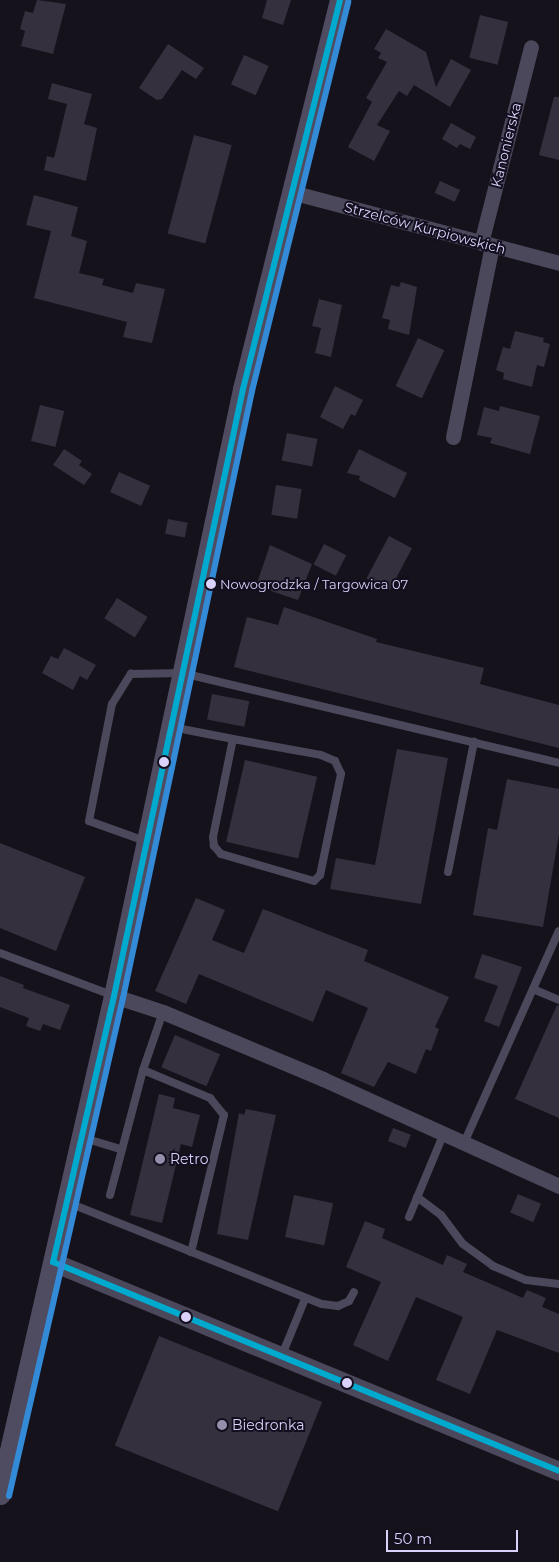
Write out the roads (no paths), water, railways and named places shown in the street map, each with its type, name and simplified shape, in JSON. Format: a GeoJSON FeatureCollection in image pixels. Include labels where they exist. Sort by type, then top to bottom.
{"type":"FeatureCollection","features":[{"type":"Feature","properties":{"kind":"main road"},"geometry":{"type":"LineString","coordinates":[[0,1494],[114,996],[243,389],[340,0]]}},
{"type":"Feature","properties":{"kind":"street","name":"Kanonierska"},"geometry":{"type":"LineString","coordinates":[[453,437],[487,244],[532,47]]}},
{"type":"Feature","properties":{"kind":"street","name":"Strzelców Kurpiowskich"},"geometry":{"type":"LineString","coordinates":[[291,192],[559,264]]}},
{"type":"Feature","properties":{"kind":"street"},"geometry":{"type":"LineString","coordinates":[[114,996],[163,1012],[444,1133],[559,1186]]}},
{"type":"Feature","properties":{"kind":"street"},"geometry":{"type":"LineString","coordinates":[[53,1262],[559,1471]]}},
{"type":"Feature","properties":{"kind":"lane"},"geometry":{"type":"LineString","coordinates":[[147,841],[88,821],[112,704],[131,674],[182,673],[559,763]]}},
{"type":"Feature","properties":{"kind":"lane"},"geometry":{"type":"LineString","coordinates":[[171,727],[321,755],[335,761],[340,774],[320,875],[314,880],[221,854],[214,846],[213,837],[233,739]]}},
{"type":"Feature","properties":{"kind":"lane"},"geometry":{"type":"LineString","coordinates":[[448,872],[474,742]]}},
{"type":"Feature","properties":{"kind":"lane"},"geometry":{"type":"LineString","coordinates":[[464,1143],[559,931]]}},
{"type":"Feature","properties":{"kind":"lane"},"geometry":{"type":"LineString","coordinates":[[0,953],[114,996]]}},
{"type":"Feature","properties":{"kind":"lane"},"geometry":{"type":"LineString","coordinates":[[533,989],[559,1000]]}},
{"type":"Feature","properties":{"kind":"lane"},"geometry":{"type":"LineString","coordinates":[[110,1195],[143,1070],[163,1012]]}},
{"type":"Feature","properties":{"kind":"lane"},"geometry":{"type":"LineString","coordinates":[[143,1070],[210,1098],[224,1115],[192,1252]]}},
{"type":"Feature","properties":{"kind":"lane"},"geometry":{"type":"LineString","coordinates":[[409,1217],[444,1133]]}},
{"type":"Feature","properties":{"kind":"lane"},"geometry":{"type":"LineString","coordinates":[[82,1137],[121,1149]]}},
{"type":"Feature","properties":{"kind":"lane"},"geometry":{"type":"LineString","coordinates":[[417,1197],[441,1214],[463,1244],[493,1266],[526,1280],[559,1284]]}},
{"type":"Feature","properties":{"kind":"lane"},"geometry":{"type":"LineString","coordinates":[[67,1203],[305,1299],[338,1306],[349,1301],[354,1292]]}},
{"type":"Feature","properties":{"kind":"lane"},"geometry":{"type":"LineString","coordinates":[[282,1355],[305,1299]]}},
{"type":"Feature","properties":{"kind":"place","name":"Nowogrodzka / Targowica 07"},"geometry":{"type":"Point","coordinates":[211,584]}},
{"type":"Feature","properties":{"kind":"place","name":"Retro"},"geometry":{"type":"Point","coordinates":[160,1159]}},
{"type":"Feature","properties":{"kind":"place","name":"Biedronka"},"geometry":{"type":"Point","coordinates":[222,1425]}}]}
